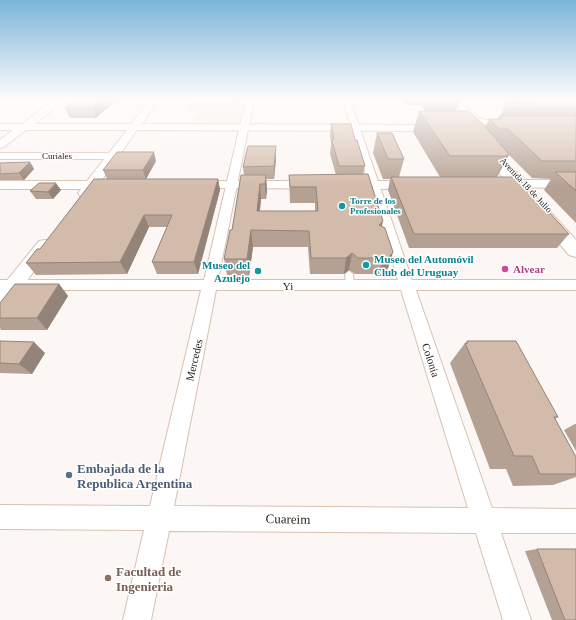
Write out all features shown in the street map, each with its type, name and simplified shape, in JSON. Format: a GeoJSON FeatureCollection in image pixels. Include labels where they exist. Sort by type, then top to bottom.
{"type":"FeatureCollection","features":[{"type":"Feature","properties":{"kind":"main road","name":"Avenida 18 de Julio"},"geometry":{"type":"LineString","coordinates":[[474,129],[576,251]]}},
{"type":"Feature","properties":{"kind":"main road","name":"Avenida 18 de Julio"},"geometry":{"type":"LineString","coordinates":[[521,184],[576,239]]}},
{"type":"Feature","properties":{"kind":"street"},"geometry":{"type":"LineString","coordinates":[[0,145],[21,129]]}},
{"type":"Feature","properties":{"kind":"street"},"geometry":{"type":"LineString","coordinates":[[76,204],[134,129]]}},
{"type":"Feature","properties":{"kind":"street","name":"Mercedes"},"geometry":{"type":"LineString","coordinates":[[137,620],[233,185],[244,129]]}},
{"type":"Feature","properties":{"kind":"street","name":"Colonia"},"geometry":{"type":"LineString","coordinates":[[355,129],[374,185],[389,240],[407,286],[517,620]]}},
{"type":"Feature","properties":{"kind":"street","name":"Curiales"},"geometry":{"type":"LineString","coordinates":[[0,156],[113,156]]}},
{"type":"Feature","properties":{"kind":"street"},"geometry":{"type":"LineString","coordinates":[[178,185],[429,184]]}},
{"type":"Feature","properties":{"kind":"street"},"geometry":{"type":"LineString","coordinates":[[485,184],[576,184]]}},
{"type":"Feature","properties":{"kind":"street"},"geometry":{"type":"LineString","coordinates":[[0,185],[130,185]]}},
{"type":"Feature","properties":{"kind":"street"},"geometry":{"type":"LineString","coordinates":[[0,303],[7,285],[52,235]]}},
{"type":"Feature","properties":{"kind":"street","name":"Yi"},"geometry":{"type":"LineString","coordinates":[[7,285],[211,285],[349,280],[407,286],[576,285]]}},
{"type":"Feature","properties":{"kind":"street","name":"Cuareim"},"geometry":{"type":"LineString","coordinates":[[0,517],[576,521]]}},
{"type":"Feature","properties":{"kind":"building"},"geometry":{"type":"Polygon","coordinates":[[[332,129],[352,129],[365,166],[339,166],[332,141],[334,139],[332,129]]]}},
{"type":"Feature","properties":{"kind":"building"},"geometry":{"type":"Polygon","coordinates":[[[431,129],[487,129],[509,154],[506,156],[450,156],[431,129]]]}},
{"type":"Feature","properties":{"kind":"building"},"geometry":{"type":"Polygon","coordinates":[[[499,129],[576,129],[576,161],[542,161],[508,129],[499,129]]]}},
{"type":"Feature","properties":{"kind":"building"},"geometry":{"type":"Polygon","coordinates":[[[377,133],[392,133],[404,159],[388,159],[377,133]]]}},
{"type":"Feature","properties":{"kind":"building"},"geometry":{"type":"Polygon","coordinates":[[[248,146],[276,146],[274,166],[243,167],[248,146]]]}},
{"type":"Feature","properties":{"kind":"building"},"geometry":{"type":"Polygon","coordinates":[[[117,152],[154,152],[143,170],[103,170],[117,152]]]}},
{"type":"Feature","properties":{"kind":"building"},"geometry":{"type":"Polygon","coordinates":[[[30,162],[19,173],[0,174],[0,163],[30,162]]]}},
{"type":"Feature","properties":{"kind":"building"},"geometry":{"type":"Polygon","coordinates":[[[555,172],[576,172],[576,191],[555,172]]]}},
{"type":"Feature","properties":{"kind":"building"},"geometry":{"type":"Polygon","coordinates":[[[368,174],[383,221],[379,225],[385,228],[393,252],[390,256],[384,258],[358,258],[352,253],[346,258],[311,258],[309,231],[251,230],[247,259],[224,259],[230,230],[232,230],[241,175],[266,175],[265,184],[260,184],[257,211],[318,211],[316,187],[290,187],[289,175],[368,174]]]}},
{"type":"Feature","properties":{"kind":"building"},"geometry":{"type":"Polygon","coordinates":[[[391,177],[517,177],[569,234],[414,234],[391,177]]]}},
{"type":"Feature","properties":{"kind":"building"},"geometry":{"type":"Polygon","coordinates":[[[94,179],[218,179],[194,262],[152,262],[172,215],[144,215],[120,262],[26,263],[37,249],[40,249],[94,179]]]}},
{"type":"Feature","properties":{"kind":"building"},"geometry":{"type":"Polygon","coordinates":[[[39,183],[56,183],[48,192],[30,191],[39,183]]]}},
{"type":"Feature","properties":{"kind":"building"},"geometry":{"type":"Polygon","coordinates":[[[15,284],[59,284],[37,318],[0,318],[0,303],[15,284]]]}},
{"type":"Feature","properties":{"kind":"building"},"geometry":{"type":"Polygon","coordinates":[[[0,341],[34,342],[19,364],[0,363],[0,341]]]}},
{"type":"Feature","properties":{"kind":"building"},"geometry":{"type":"Polygon","coordinates":[[[467,341],[516,341],[558,417],[554,417],[576,457],[576,474],[540,474],[532,456],[514,456],[465,343],[468,343],[467,341]]]}},
{"type":"Feature","properties":{"kind":"building"},"geometry":{"type":"Polygon","coordinates":[[[537,549],[576,549],[576,620],[565,620],[537,549]]]}},
{"type":"Feature","properties":{"kind":"place","name":"Torre de los Profesionales"},"geometry":{"type":"Point","coordinates":[342,206]}},
{"type":"Feature","properties":{"kind":"place","name":"Museo del Automóvil Club del Uruguay"},"geometry":{"type":"Point","coordinates":[366,265]}},
{"type":"Feature","properties":{"kind":"place","name":"Alvear"},"geometry":{"type":"Point","coordinates":[505,269]}},
{"type":"Feature","properties":{"kind":"place","name":"Museo del Azulejo"},"geometry":{"type":"Point","coordinates":[258,271]}},
{"type":"Feature","properties":{"kind":"place","name":"Embajada de la Republica Argentina"},"geometry":{"type":"Point","coordinates":[69,475]}},
{"type":"Feature","properties":{"kind":"place","name":"Facultad de Ingenieria"},"geometry":{"type":"Point","coordinates":[108,578]}}]}
